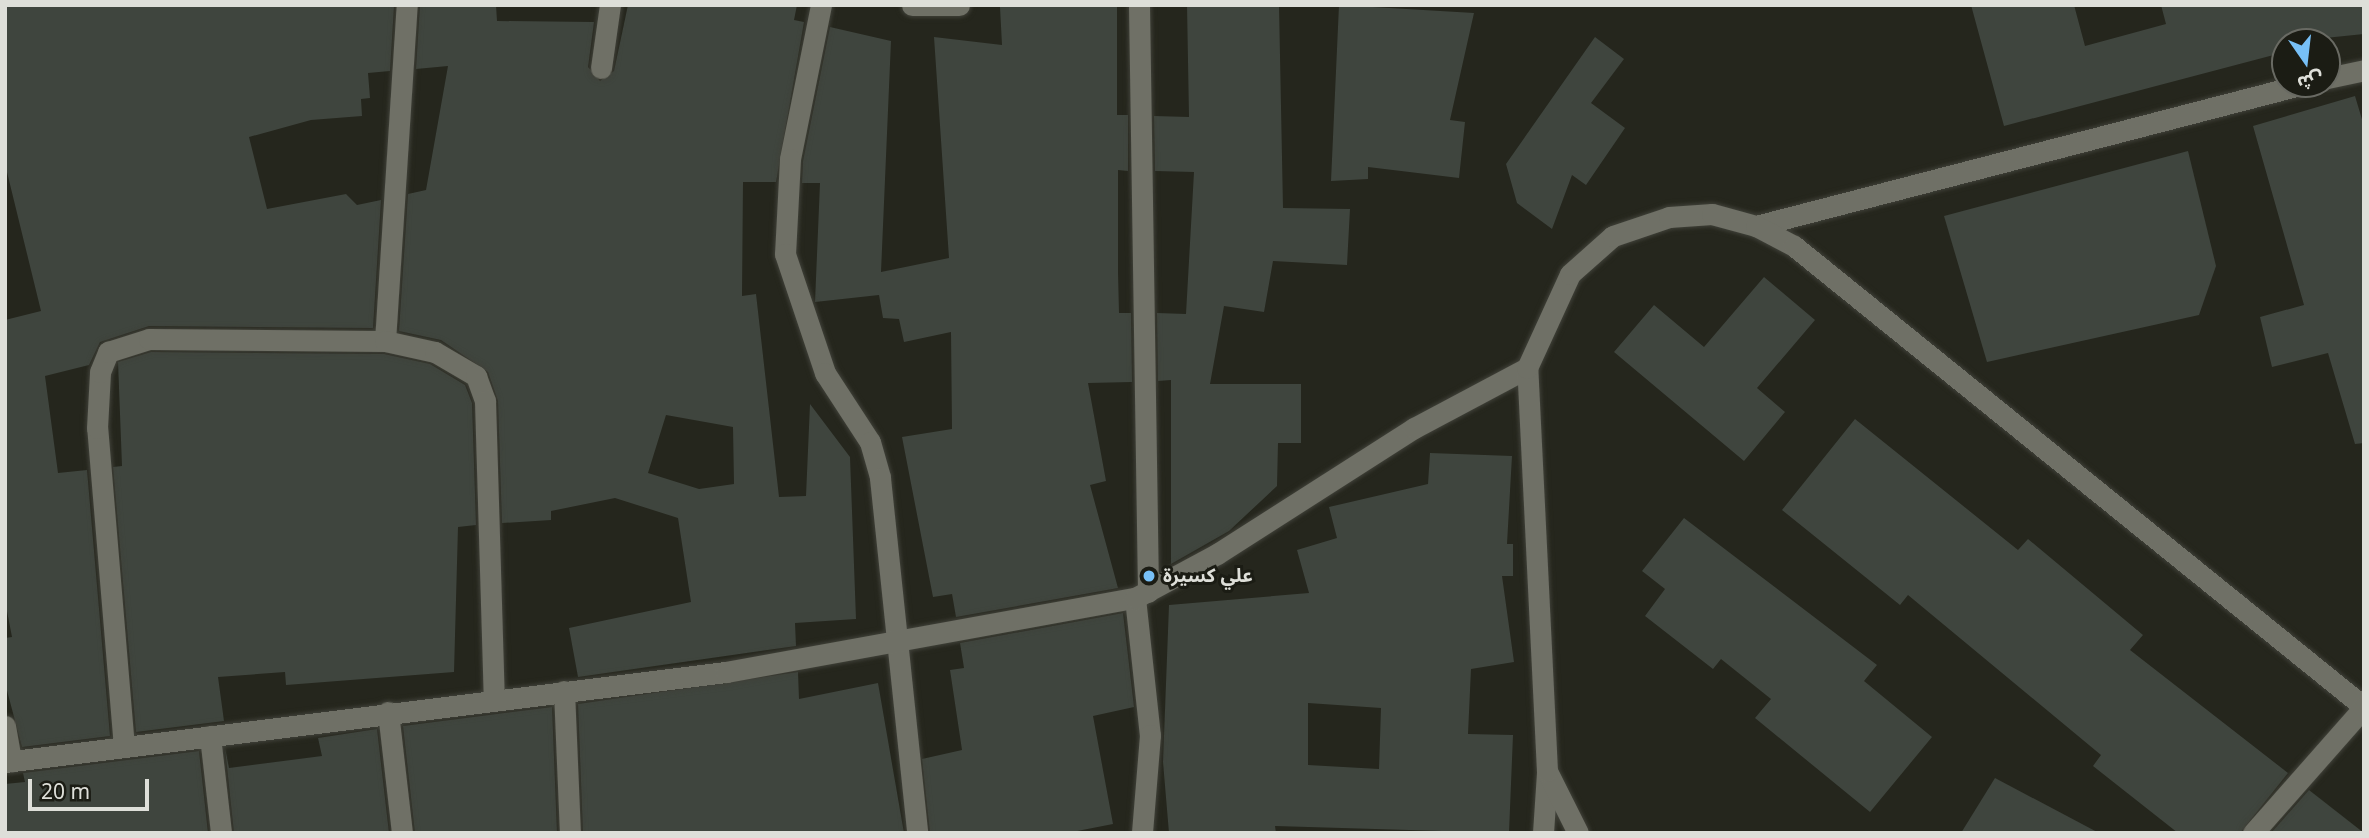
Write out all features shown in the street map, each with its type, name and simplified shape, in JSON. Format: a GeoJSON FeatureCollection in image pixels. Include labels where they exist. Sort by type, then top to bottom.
{"type":"FeatureCollection","features":[{"type":"Feature","properties":{"kind":"street"},"geometry":{"type":"LineString","coordinates":[[386,341],[407,5]]}},
{"type":"Feature","properties":{"kind":"street"},"geometry":{"type":"LineString","coordinates":[[601,68],[610,5]]}},
{"type":"Feature","properties":{"kind":"street"},"geometry":{"type":"LineString","coordinates":[[821,5],[790,159],[785,254],[825,373],[870,442],[898,645],[916,833]]}},
{"type":"Feature","properties":{"kind":"street"},"geometry":{"type":"LineString","coordinates":[[912,5],[959,5]]}},
{"type":"Feature","properties":{"kind":"street"},"geometry":{"type":"LineString","coordinates":[[1139,5],[1141,595],[1150,735],[1142,833]]}},
{"type":"Feature","properties":{"kind":"street"},"geometry":{"type":"LineString","coordinates":[[2341,75],[2364,69]]}},
{"type":"Feature","properties":{"kind":"street"},"geometry":{"type":"LineString","coordinates":[[1756,226],[2271,93]]}},
{"type":"Feature","properties":{"kind":"street"},"geometry":{"type":"LineString","coordinates":[[1543,833],[1547,771],[1527,368],[1570,274],[1613,236],[1669,217],[1712,214],[1756,226],[1858,294],[2364,707],[2253,833]]}},
{"type":"Feature","properties":{"kind":"street"},"geometry":{"type":"LineString","coordinates":[[124,747],[98,485],[100,372],[108,352],[149,339],[386,341],[435,352],[466,367],[482,387],[494,699]]}},
{"type":"Feature","properties":{"kind":"street"},"geometry":{"type":"LineString","coordinates":[[5,726],[8,761],[564,691],[898,645],[1141,595],[1414,428],[1527,368]]}},
{"type":"Feature","properties":{"kind":"street"},"geometry":{"type":"LineString","coordinates":[[564,691],[570,833]]}},
{"type":"Feature","properties":{"kind":"street"},"geometry":{"type":"LineString","coordinates":[[388,712],[402,833]]}},
{"type":"Feature","properties":{"kind":"street"},"geometry":{"type":"LineString","coordinates":[[210,736],[221,833]]}},
{"type":"Feature","properties":{"kind":"street"},"geometry":{"type":"LineString","coordinates":[[1547,771],[1578,833]]}},
{"type":"Feature","properties":{"kind":"building"},"geometry":{"type":"Polygon","coordinates":[[[5,5],[394,6],[390,71],[368,73],[370,98],[361,99],[362,116],[311,120],[249,137],[267,209],[346,194],[357,205],[381,200],[373,328],[149,326],[100,342],[89,365],[45,376],[58,473],[87,470],[110,736],[22,747],[5,683],[5,638],[12,637],[5,601],[5,320],[41,311],[5,164],[5,5]]]}},
{"type":"Feature","properties":{"kind":"building"},"geometry":{"type":"Polygon","coordinates":[[[420,5],[496,5],[497,21],[594,22],[588,67],[600,81],[614,71],[628,5],[797,5],[794,20],[804,22],[776,182],[743,182],[742,296],[756,294],[779,497],[806,496],[810,404],[850,457],[856,619],[795,623],[796,646],[578,677],[569,628],[691,602],[678,518],[615,498],[551,511],[551,520],[502,523],[498,401],[488,372],[441,340],[399,331],[408,194],[426,190],[448,66],[416,69],[420,5]],[[666,415],[648,473],[699,489],[734,484],[733,427],[666,415]]]}},
{"type":"Feature","properties":{"kind":"building"},"geometry":{"type":"Polygon","coordinates":[[[1117,5],[1117,115],[1128,115],[1128,171],[1118,170],[1119,313],[1131,313],[1132,382],[1088,383],[1106,481],[1090,485],[1118,588],[956,617],[952,594],[933,597],[902,437],[952,429],[951,332],[904,342],[899,319],[883,318],[879,295],[815,302],[820,183],[802,183],[803,161],[830,27],[891,41],[881,272],[949,258],[934,37],[1002,45],[1000,7],[1117,5]]]}},
{"type":"Feature","properties":{"kind":"building"},"geometry":{"type":"Polygon","coordinates":[[[1187,5],[1279,5],[1283,208],[1350,209],[1347,265],[1273,261],[1264,312],[1224,306],[1210,384],[1301,384],[1301,443],[1278,443],[1277,486],[1229,531],[1171,564],[1171,380],[1158,381],[1157,313],[1186,314],[1194,172],[1155,171],[1154,116],[1189,117],[1187,5]]]}},
{"type":"Feature","properties":{"kind":"building"},"geometry":{"type":"Polygon","coordinates":[[[1339,5],[1474,13],[1450,120],[1465,122],[1459,178],[1368,167],[1368,179],[1331,181],[1339,5]]]}},
{"type":"Feature","properties":{"kind":"building"},"geometry":{"type":"Polygon","coordinates":[[[1971,5],[2074,5],[2085,46],[2166,24],[2161,5],[2364,5],[2364,34],[2341,36],[2341,28],[2271,28],[2271,56],[2004,126],[1971,5]]]}},
{"type":"Feature","properties":{"kind":"building"},"geometry":{"type":"Polygon","coordinates":[[[1595,37],[1624,59],[1591,103],[1625,128],[1586,185],[1572,175],[1552,229],[1517,203],[1506,164],[1595,37]]]}},
{"type":"Feature","properties":{"kind":"building"},"geometry":{"type":"Polygon","coordinates":[[[2355,96],[2364,126],[2364,443],[2355,444],[2328,353],[2272,367],[2260,317],[2304,305],[2253,126],[2355,96]]]}},
{"type":"Feature","properties":{"kind":"building"},"geometry":{"type":"Polygon","coordinates":[[[2188,151],[2216,266],[2199,315],[1987,362],[1944,216],[2188,151]]]}},
{"type":"Feature","properties":{"kind":"building"},"geometry":{"type":"Polygon","coordinates":[[[1764,277],[1815,320],[1757,388],[1785,412],[1744,461],[1614,352],[1654,305],[1704,347],[1764,277]]]}},
{"type":"Feature","properties":{"kind":"building"},"geometry":{"type":"Polygon","coordinates":[[[151,352],[384,354],[430,364],[465,385],[472,403],[476,525],[458,527],[454,672],[286,685],[285,672],[218,677],[224,721],[136,732],[113,467],[122,466],[118,362],[151,352]]]}},
{"type":"Feature","properties":{"kind":"building"},"geometry":{"type":"Polygon","coordinates":[[[1855,419],[2018,550],[2028,539],[2143,635],[2130,650],[2288,773],[2240,833],[2178,833],[2093,766],[2101,755],[1908,595],[1900,605],[1782,510],[1855,419]]]}},
{"type":"Feature","properties":{"kind":"building"},"geometry":{"type":"Polygon","coordinates":[[[1430,453],[1512,456],[1507,544],[1513,544],[1513,576],[1502,576],[1514,662],[1471,669],[1468,734],[1513,735],[1509,833],[1275,826],[1276,833],[1169,833],[1163,762],[1169,605],[1309,593],[1297,550],[1337,538],[1329,507],[1428,484],[1430,453]],[[1308,703],[1308,765],[1379,769],[1381,708],[1308,703]]]}},
{"type":"Feature","properties":{"kind":"building"},"geometry":{"type":"Polygon","coordinates":[[[1684,518],[1877,665],[1864,681],[1932,737],[1870,812],[1755,718],[1771,699],[1721,659],[1713,669],[1645,616],[1665,589],[1642,571],[1684,518]]]}},
{"type":"Feature","properties":{"kind":"building"},"geometry":{"type":"Polygon","coordinates":[[[1123,613],[1134,707],[1093,716],[1113,824],[1067,833],[930,833],[922,759],[962,750],[950,670],[964,668],[960,643],[1123,613]]]}},
{"type":"Feature","properties":{"kind":"building"},"geometry":{"type":"Polygon","coordinates":[[[798,672],[799,699],[878,683],[904,833],[583,833],[578,704],[798,672]]]}},
{"type":"Feature","properties":{"kind":"building"},"geometry":{"type":"Polygon","coordinates":[[[552,707],[557,833],[415,833],[403,726],[552,707]]]}},
{"type":"Feature","properties":{"kind":"building"},"geometry":{"type":"Polygon","coordinates":[[[377,729],[389,833],[234,833],[225,748],[229,768],[322,756],[318,738],[377,729]]]}},
{"type":"Feature","properties":{"kind":"building"},"geometry":{"type":"Polygon","coordinates":[[[199,751],[208,833],[5,833],[5,784],[25,782],[23,773],[199,751]]]}},
{"type":"Feature","properties":{"kind":"building"},"geometry":{"type":"Polygon","coordinates":[[[1995,778],[2099,833],[1961,833],[1995,778]]]}},
{"type":"Feature","properties":{"kind":"building"},"geometry":{"type":"Polygon","coordinates":[[[2309,790],[2364,833],[2271,833],[2309,790]]]}},
{"type":"Feature","properties":{"kind":"place","name":"علي كسيرة"},"geometry":{"type":"Point","coordinates":[1149,576]}}]}
